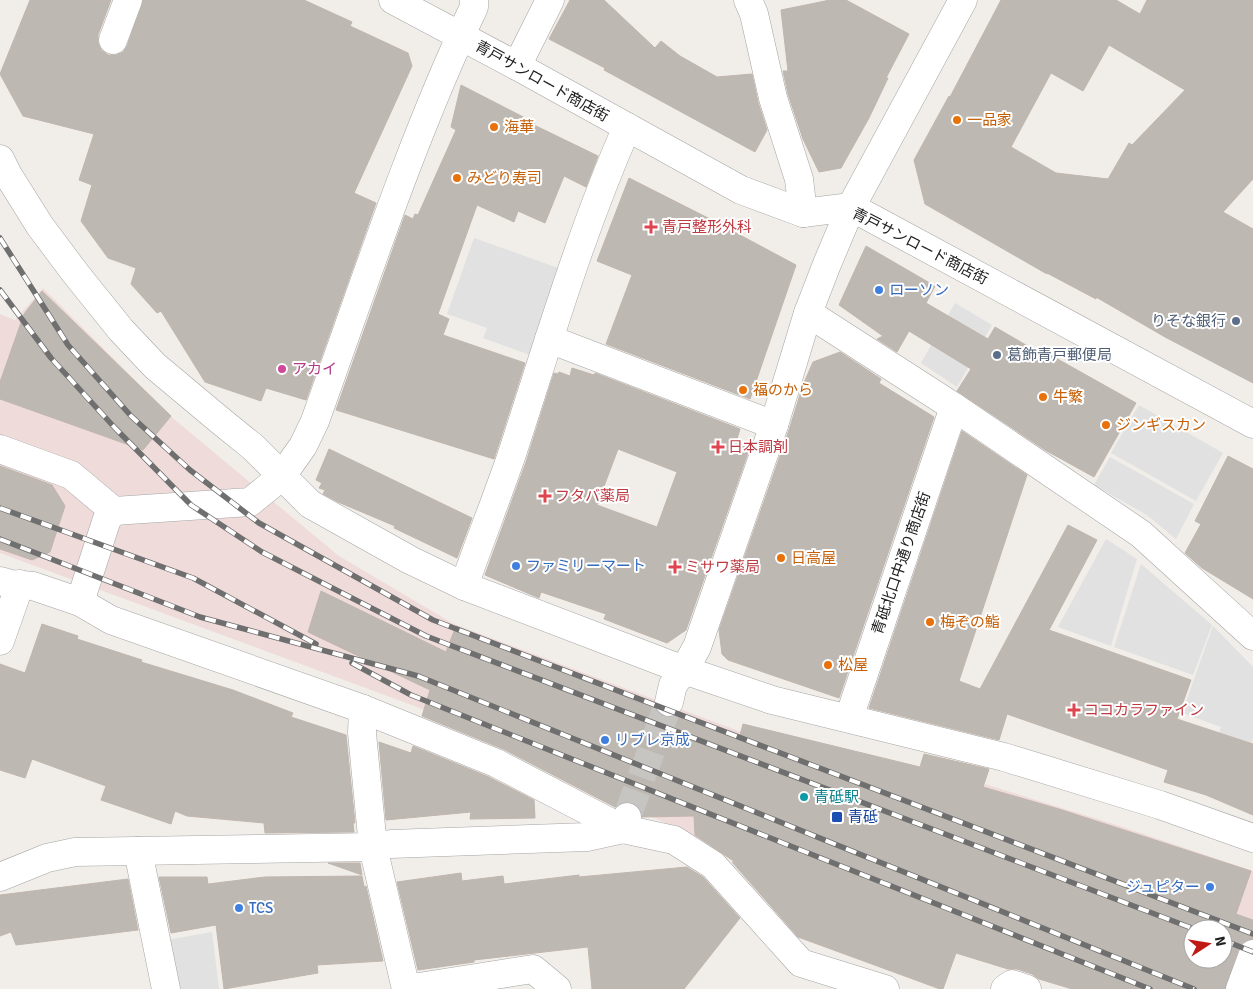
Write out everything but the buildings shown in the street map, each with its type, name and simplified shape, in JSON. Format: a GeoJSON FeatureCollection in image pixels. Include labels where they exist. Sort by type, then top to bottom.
{"type":"FeatureCollection","features":[{"type":"Feature","properties":{"kind":"street"},"geometry":{"type":"LineString","coordinates":[[113,40],[128,0]]}},
{"type":"Feature","properties":{"kind":"street","name":"青戸サンロード商店街"},"geometry":{"type":"LineString","coordinates":[[393,0],[741,190],[803,213],[851,208],[1253,424]]}},
{"type":"Feature","properties":{"kind":"street"},"geometry":{"type":"LineString","coordinates":[[110,515],[145,508],[250,502],[281,477],[303,446],[314,421],[402,178],[444,71],[474,7],[474,0]]}},
{"type":"Feature","properties":{"kind":"street"},"geometry":{"type":"LineString","coordinates":[[517,66],[550,0]]}},
{"type":"Feature","properties":{"kind":"street"},"geometry":{"type":"LineString","coordinates":[[748,0],[754,14],[773,98],[799,179],[803,213]]}},
{"type":"Feature","properties":{"kind":"street"},"geometry":{"type":"LineString","coordinates":[[669,702],[673,685],[697,647],[774,425],[808,313],[851,208],[963,0]]}},
{"type":"Feature","properties":{"kind":"street"},"geometry":{"type":"LineString","coordinates":[[464,586],[510,460],[574,264],[627,127]]}},
{"type":"Feature","properties":{"kind":"street"},"geometry":{"type":"LineString","coordinates":[[0,159],[40,226],[76,274],[121,330],[156,366],[254,447],[281,477],[310,504],[410,560],[464,586],[684,670],[772,700],[1004,757],[1160,804],[1253,838]]}},
{"type":"Feature","properties":{"kind":"street"},"geometry":{"type":"LineString","coordinates":[[808,313],[954,407],[1141,534],[1253,636]]}},
{"type":"Feature","properties":{"kind":"street"},"geometry":{"type":"LineString","coordinates":[[549,339],[774,425]]}},
{"type":"Feature","properties":{"kind":"street","name":"青砥北口中通り商店街"},"geometry":{"type":"LineString","coordinates":[[849,718],[954,407]]}},
{"type":"Feature","properties":{"kind":"street"},"geometry":{"type":"LineString","coordinates":[[0,449],[71,475],[110,515]]}},
{"type":"Feature","properties":{"kind":"street"},"geometry":{"type":"LineString","coordinates":[[84,591],[110,515]]}},
{"type":"Feature","properties":{"kind":"street"},"geometry":{"type":"LineString","coordinates":[[0,640],[10,583],[84,591],[111,620],[363,709],[496,763],[626,823],[674,840],[713,865],[801,963],[885,989]]}},
{"type":"Feature","properties":{"kind":"street"},"geometry":{"type":"LineString","coordinates":[[363,709],[362,733],[373,847],[406,989],[533,969],[556,989]]}},
{"type":"Feature","properties":{"kind":"street"},"geometry":{"type":"LineString","coordinates":[[0,877],[47,858],[75,852],[373,847],[391,844],[587,837],[626,823]]}},
{"type":"Feature","properties":{"kind":"street"},"geometry":{"type":"LineString","coordinates":[[138,851],[166,989]]}},
{"type":"Feature","properties":{"kind":"street"},"geometry":{"type":"LineString","coordinates":[[1240,989],[1253,954]]}},
{"type":"Feature","properties":{"kind":"street"},"geometry":{"type":"LineString","coordinates":[[1005,989],[1012,984],[1027,989]]}},
{"type":"Feature","properties":{"kind":"shaded area"},"geometry":{"type":"Polygon","coordinates":[[[474,238],[561,269],[530,355],[483,338],[487,328],[447,314],[474,238]]]}},
{"type":"Feature","properties":{"kind":"shaded area"},"geometry":{"type":"Polygon","coordinates":[[[43,288],[175,420],[339,556],[454,624],[752,736],[972,780],[1117,825],[1253,871],[1253,989],[1103,989],[736,856],[417,707],[0,553],[0,314],[15,320],[43,288]]]}},
{"type":"Feature","properties":{"kind":"shaded area"},"geometry":{"type":"Polygon","coordinates":[[[955,303],[992,325],[957,387],[921,363],[955,303]]]}},
{"type":"Feature","properties":{"kind":"shaded area"},"geometry":{"type":"Polygon","coordinates":[[[1139,405],[1223,453],[1196,501],[1111,453],[1139,405]]]}},
{"type":"Feature","properties":{"kind":"shaded area"},"geometry":{"type":"Polygon","coordinates":[[[1110,457],[1194,504],[1176,539],[1147,515],[1094,485],[1110,457]]]}},
{"type":"Feature","properties":{"kind":"shaded area"},"geometry":{"type":"Polygon","coordinates":[[[1106,539],[1137,559],[1111,646],[1058,627],[1106,539]]]}},
{"type":"Feature","properties":{"kind":"shaded area"},"geometry":{"type":"Polygon","coordinates":[[[1141,564],[1212,625],[1193,675],[1114,647],[1141,564]]]}},
{"type":"Feature","properties":{"kind":"shaded area"},"geometry":{"type":"Polygon","coordinates":[[[1213,626],[1253,667],[1253,738],[1239,776],[1209,765],[1221,727],[1182,713],[1213,626]]]}},
{"type":"Feature","properties":{"kind":"shaded area"},"geometry":{"type":"Polygon","coordinates":[[[212,932],[219,989],[177,989],[167,940],[212,932]]]}},
{"type":"Feature","properties":{"kind":"tunnel"},"geometry":{"type":"LineString","coordinates":[[627,817],[669,702]]}},
{"type":"Feature","properties":{"kind":"railway"},"geometry":{"type":"LineString","coordinates":[[0,238],[68,345],[131,416],[190,470],[259,523],[433,620],[1253,934]]}},
{"type":"Feature","properties":{"kind":"railway"},"geometry":{"type":"LineString","coordinates":[[0,290],[51,358],[115,428],[191,505],[262,552],[426,636],[1183,925]]}},
{"type":"Feature","properties":{"kind":"railway"},"geometry":{"type":"LineString","coordinates":[[0,508],[193,578],[316,644]]}},
{"type":"Feature","properties":{"kind":"railway"},"geometry":{"type":"LineString","coordinates":[[0,539],[200,617],[418,676],[1194,989]]}},
{"type":"Feature","properties":{"kind":"railway"},"geometry":{"type":"LineString","coordinates":[[352,663],[411,695],[1150,989]]}},
{"type":"Feature","properties":{"kind":"railway"},"geometry":{"type":"LineString","coordinates":[[1233,944],[1253,952]]}},
{"type":"Feature","properties":{"kind":"place","name":"一品家"},"geometry":{"type":"Point","coordinates":[957,120]}},
{"type":"Feature","properties":{"kind":"place","name":"海華"},"geometry":{"type":"Point","coordinates":[494,127]}},
{"type":"Feature","properties":{"kind":"place","name":"みどり寿司"},"geometry":{"type":"Point","coordinates":[457,178]}},
{"type":"Feature","properties":{"kind":"place","name":"青戸整形外科"},"geometry":{"type":"Point","coordinates":[651,227]}},
{"type":"Feature","properties":{"kind":"place","name":"ローソン"},"geometry":{"type":"Point","coordinates":[879,290]}},
{"type":"Feature","properties":{"kind":"place","name":"りそな銀行"},"geometry":{"type":"Point","coordinates":[1236,321]}},
{"type":"Feature","properties":{"kind":"place","name":"葛飾青戸郵便局"},"geometry":{"type":"Point","coordinates":[997,355]}},
{"type":"Feature","properties":{"kind":"place","name":"アカイ"},"geometry":{"type":"Point","coordinates":[282,369]}},
{"type":"Feature","properties":{"kind":"place","name":"福のから"},"geometry":{"type":"Point","coordinates":[743,390]}},
{"type":"Feature","properties":{"kind":"place","name":"牛繁"},"geometry":{"type":"Point","coordinates":[1043,397]}},
{"type":"Feature","properties":{"kind":"place","name":"ジンギスカン"},"geometry":{"type":"Point","coordinates":[1106,425]}},
{"type":"Feature","properties":{"kind":"place","name":"日本調剤"},"geometry":{"type":"Point","coordinates":[718,447]}},
{"type":"Feature","properties":{"kind":"place","name":"フタバ薬局"},"geometry":{"type":"Point","coordinates":[545,496]}},
{"type":"Feature","properties":{"kind":"place","name":"日高屋"},"geometry":{"type":"Point","coordinates":[781,558]}},
{"type":"Feature","properties":{"kind":"place","name":"ファミリーマート"},"geometry":{"type":"Point","coordinates":[516,566]}},
{"type":"Feature","properties":{"kind":"place","name":"ミサワ薬局"},"geometry":{"type":"Point","coordinates":[675,567]}},
{"type":"Feature","properties":{"kind":"place","name":"梅ぞの鮨"},"geometry":{"type":"Point","coordinates":[930,622]}},
{"type":"Feature","properties":{"kind":"place","name":"松屋"},"geometry":{"type":"Point","coordinates":[828,665]}},
{"type":"Feature","properties":{"kind":"place","name":"ココカラファイン"},"geometry":{"type":"Point","coordinates":[1074,710]}},
{"type":"Feature","properties":{"kind":"place","name":"リブレ京成"},"geometry":{"type":"Point","coordinates":[605,740]}},
{"type":"Feature","properties":{"kind":"place","name":"青砥駅"},"geometry":{"type":"Point","coordinates":[804,797]}},
{"type":"Feature","properties":{"kind":"place","name":"青砥"},"geometry":{"type":"Point","coordinates":[837,817]}},
{"type":"Feature","properties":{"kind":"place","name":"ジュピター"},"geometry":{"type":"Point","coordinates":[1210,887]}},
{"type":"Feature","properties":{"kind":"place","name":"TCS"},"geometry":{"type":"Point","coordinates":[239,908]}}]}
